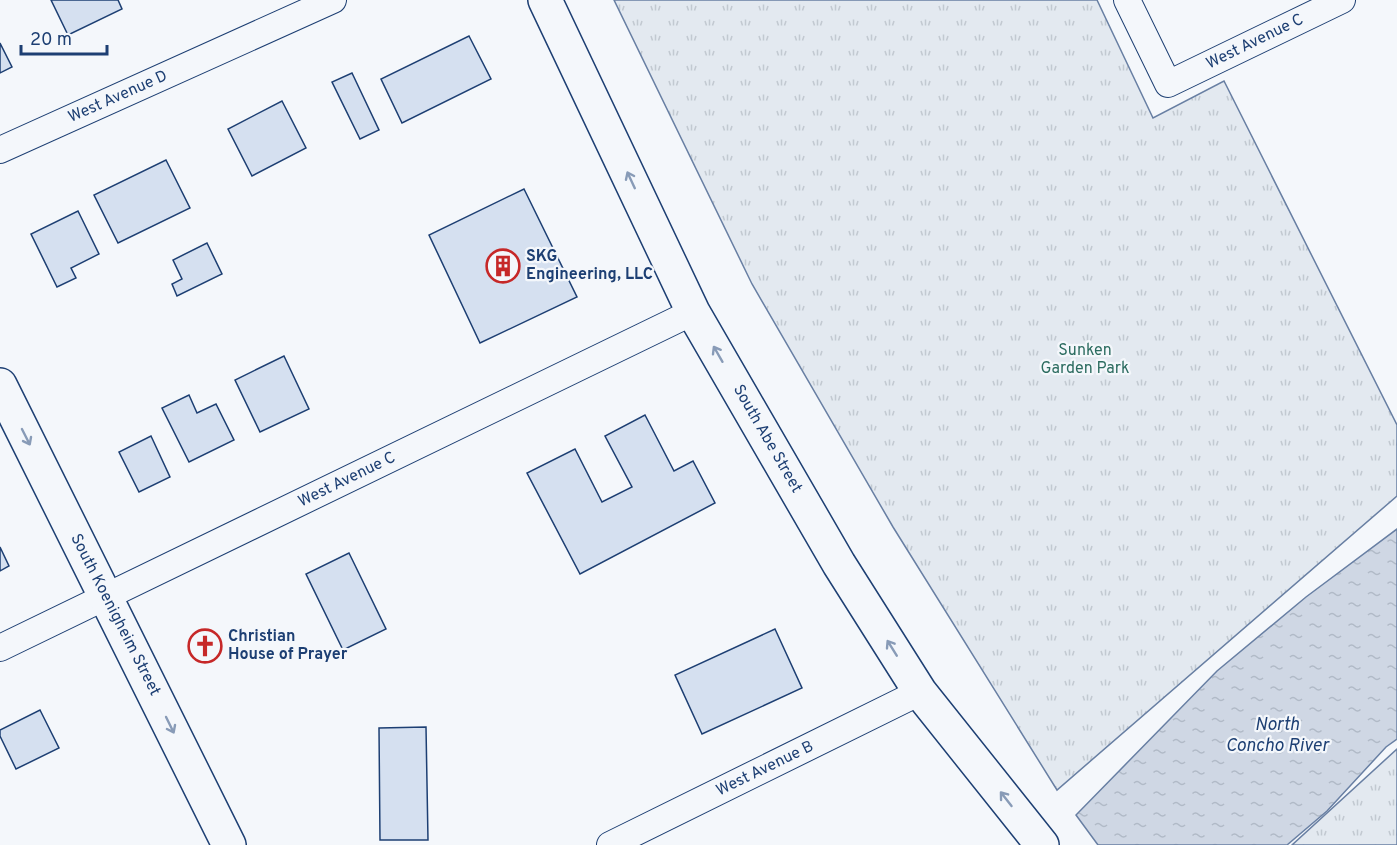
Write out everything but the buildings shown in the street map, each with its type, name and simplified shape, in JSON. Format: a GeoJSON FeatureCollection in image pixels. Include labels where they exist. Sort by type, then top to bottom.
{"type":"FeatureCollection","features":[{"type":"Feature","properties":{"kind":"main road","name":"South Abe Street"},"geometry":{"type":"LineString","coordinates":[[545,0],[693,312],[839,564],[920,692],[1042,845]]}},
{"type":"Feature","properties":{"kind":"main road","name":"South Koenigheim Street"},"geometry":{"type":"LineString","coordinates":[[0,385],[230,845]]}},
{"type":"Feature","properties":{"kind":"street","name":"West Avenue D"},"geometry":{"type":"LineString","coordinates":[[0,150],[333,0]]}},
{"type":"Feature","properties":{"kind":"street","name":"West Avenue C"},"geometry":{"type":"LineString","coordinates":[[1127,0],[1168,84],[1342,0]]}},
{"type":"Feature","properties":{"kind":"street","name":"West Avenue C"},"geometry":{"type":"LineString","coordinates":[[0,648],[693,312]]}},
{"type":"Feature","properties":{"kind":"street","name":"West Avenue B"},"geometry":{"type":"LineString","coordinates":[[610,845],[920,692]]}},
{"type":"Feature","properties":{"kind":"green space","name":"Sunken Garden Park"},"geometry":{"type":"Polygon","coordinates":[[[614,0],[1097,0],[1153,118],[1224,81],[1397,425],[1397,496],[1057,790],[893,527],[752,284],[614,0]]]}},
{"type":"Feature","properties":{"kind":"green space"},"geometry":{"type":"Polygon","coordinates":[[[1397,749],[1397,845],[1292,845],[1397,749]]]}},
{"type":"Feature","properties":{"kind":"water","name":"North Concho River"},"geometry":{"type":"Polygon","coordinates":[[[1397,529],[1397,739],[1386,747],[1327,811],[1287,845],[1098,845],[1076,815],[1217,671],[1306,597],[1397,529]]]}},
{"type":"Feature","properties":{"kind":"place","name":"SKG Engineering, LLC"},"geometry":{"type":"Point","coordinates":[503,266]}},
{"type":"Feature","properties":{"kind":"place","name":"Christian House of Prayer"},"geometry":{"type":"Point","coordinates":[205,646]}}]}
